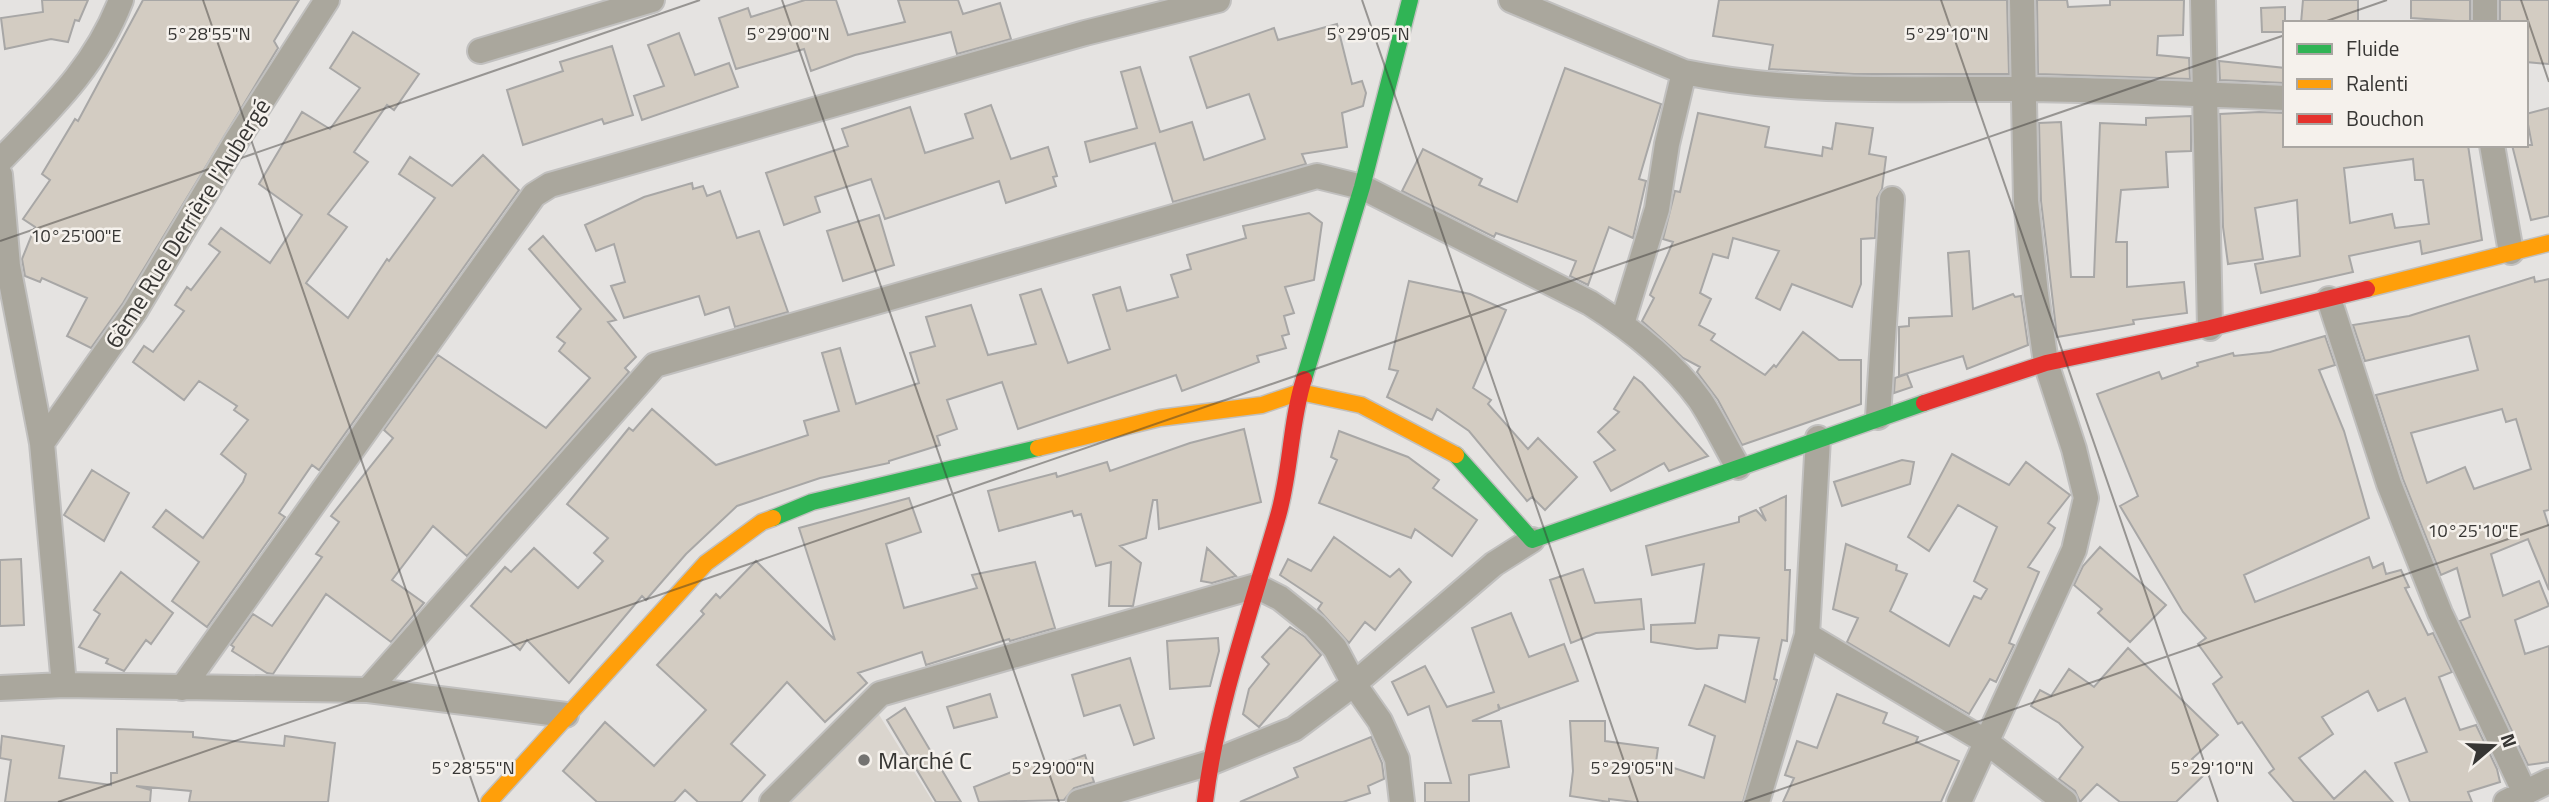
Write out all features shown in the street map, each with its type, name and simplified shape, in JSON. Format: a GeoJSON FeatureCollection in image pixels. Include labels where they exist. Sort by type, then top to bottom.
{"type":"FeatureCollection","features":[{"type":"Feature","properties":{"kind":"street"},"geometry":{"type":"LineString","coordinates":[[0,161],[73,86],[101,45],[121,0]]}},
{"type":"Feature","properties":{"kind":"street","name":"6ème Rue Derrière l'Aubergé"},"geometry":{"type":"LineString","coordinates":[[42,443],[135,311],[237,140],[327,0]]}},
{"type":"Feature","properties":{"kind":"street"},"geometry":{"type":"LineString","coordinates":[[480,51],[652,0]]}},
{"type":"Feature","properties":{"kind":"street"},"geometry":{"type":"LineString","coordinates":[[182,688],[534,195],[563,181],[1085,33],[1218,0]]}},
{"type":"Feature","properties":{"kind":"street"},"geometry":{"type":"LineString","coordinates":[[1205,802],[1210,763],[1256,586],[1279,513],[1300,392],[1362,187],[1410,0]]}},
{"type":"Feature","properties":{"kind":"street"},"geometry":{"type":"LineString","coordinates":[[1511,0],[1684,72],[1813,89],[2025,89],[2283,98]]}},
{"type":"Feature","properties":{"kind":"street"},"geometry":{"type":"LineString","coordinates":[[1959,802],[2074,550],[2086,498],[2074,449],[2046,363],[2026,201],[2022,0]]}},
{"type":"Feature","properties":{"kind":"street"},"geometry":{"type":"LineString","coordinates":[[2203,0],[2210,328]]}},
{"type":"Feature","properties":{"kind":"street"},"geometry":{"type":"LineString","coordinates":[[2485,0],[2485,21]]}},
{"type":"Feature","properties":{"kind":"street"},"geometry":{"type":"LineString","coordinates":[[1622,324],[1657,209],[1667,144],[1684,72]]}},
{"type":"Feature","properties":{"kind":"street"},"geometry":{"type":"LineString","coordinates":[[2492,147],[2511,252]]}},
{"type":"Feature","properties":{"kind":"street"},"geometry":{"type":"LineString","coordinates":[[0,175],[8,266],[42,443],[64,685]]}},
{"type":"Feature","properties":{"kind":"street"},"geometry":{"type":"LineString","coordinates":[[368,690],[655,365],[1317,176],[1362,187],[1590,303],[1622,324],[1658,354],[1699,400],[1738,467]]}},
{"type":"Feature","properties":{"kind":"street"},"geometry":{"type":"LineString","coordinates":[[1878,417],[1892,199]]}},
{"type":"Feature","properties":{"kind":"street"},"geometry":{"type":"LineString","coordinates":[[1079,802],[1210,763],[1294,729],[1354,684],[1494,564],[1532,540],[1878,417],[2046,363],[2210,328],[2549,243]]}},
{"type":"Feature","properties":{"kind":"street"},"geometry":{"type":"LineString","coordinates":[[2329,299],[2389,484],[2515,796],[2549,781]]}},
{"type":"Feature","properties":{"kind":"street"},"geometry":{"type":"LineString","coordinates":[[489,802],[706,563],[762,522],[812,502],[1160,418],[1262,405],[1300,392],[1361,405],[1453,452],[1532,540]]}},
{"type":"Feature","properties":{"kind":"street"},"geometry":{"type":"LineString","coordinates":[[1757,802],[1807,635],[1818,438]]}},
{"type":"Feature","properties":{"kind":"street"},"geometry":{"type":"LineString","coordinates":[[772,802],[880,694],[1256,586],[1280,598],[1315,626],[1335,648],[1354,684],[1380,721],[1397,759],[1402,802]]}},
{"type":"Feature","properties":{"kind":"street"},"geometry":{"type":"LineString","coordinates":[[1807,635],[1985,741],[2065,802]]}},
{"type":"Feature","properties":{"kind":"street"},"geometry":{"type":"LineString","coordinates":[[0,688],[64,685],[368,690],[566,715]]}},
{"type":"Feature","properties":{"kind":"shaded area","name":"Marché C"},"geometry":{"type":"Polygon","coordinates":[[[873,705],[933,802],[783,802],[873,705]]]}},
{"type":"Feature","properties":{"kind":"building"},"geometry":{"type":"Polygon","coordinates":[[[42,0],[88,0],[79,21],[75,20],[68,42],[51,39],[5,49],[1,18],[43,12],[42,0]]]}},
{"type":"Feature","properties":{"kind":"building"},"geometry":{"type":"Polygon","coordinates":[[[143,0],[299,0],[274,41],[278,48],[123,303],[91,348],[67,336],[87,298],[42,278],[40,282],[25,276],[22,259],[35,227],[23,219],[50,180],[42,174],[75,119],[78,121],[143,0]]]}},
{"type":"Feature","properties":{"kind":"building"},"geometry":{"type":"Polygon","coordinates":[[[805,0],[836,0],[848,35],[905,22],[898,0],[958,0],[963,14],[1000,3],[1011,39],[957,54],[951,32],[855,55],[811,71],[804,49],[736,69],[719,18],[748,8],[751,17],[805,0]]]}},
{"type":"Feature","properties":{"kind":"building"},"geometry":{"type":"Polygon","coordinates":[[[1719,0],[2007,0],[2009,74],[1854,74],[1769,69],[1773,45],[1713,36],[1719,0]]]}},
{"type":"Feature","properties":{"kind":"building"},"geometry":{"type":"Polygon","coordinates":[[[2037,0],[2067,0],[2068,7],[2110,5],[2110,0],[2184,0],[2183,35],[2158,36],[2157,55],[2189,58],[2190,79],[2038,74],[2037,0]]]}},
{"type":"Feature","properties":{"kind":"building"},"geometry":{"type":"Polygon","coordinates":[[[2303,0],[2358,0],[2358,21],[2301,21],[2303,0]]]}},
{"type":"Feature","properties":{"kind":"building"},"geometry":{"type":"Polygon","coordinates":[[[2411,0],[2470,0],[2470,21],[2411,18],[2411,0]]]}},
{"type":"Feature","properties":{"kind":"building"},"geometry":{"type":"Polygon","coordinates":[[[2500,0],[2549,0],[2549,64],[2528,62],[2528,21],[2500,21],[2500,0]]]}},
{"type":"Feature","properties":{"kind":"building"},"geometry":{"type":"Polygon","coordinates":[[[2285,7],[2283,32],[2262,32],[2261,8],[2285,7]]]}},
{"type":"Feature","properties":{"kind":"building"},"geometry":{"type":"Polygon","coordinates":[[[1337,24],[1352,84],[1362,81],[1366,93],[1363,106],[1342,113],[1347,147],[1302,154],[1306,164],[1173,202],[1155,143],[1090,162],[1085,142],[1137,128],[1121,72],[1140,67],[1160,132],[1192,122],[1204,160],[1265,139],[1249,94],[1207,108],[1190,57],[1274,28],[1278,40],[1337,24]]]}},
{"type":"Feature","properties":{"kind":"building"},"geometry":{"type":"Polygon","coordinates":[[[353,32],[419,74],[394,110],[387,105],[354,152],[368,162],[328,214],[347,227],[306,283],[348,318],[387,259],[389,261],[435,198],[399,174],[410,157],[452,186],[483,155],[519,190],[319,470],[312,465],[279,513],[285,517],[207,627],[172,601],[199,562],[153,527],[166,510],[203,538],[243,482],[246,474],[221,454],[248,420],[234,410],[237,406],[199,381],[184,400],[133,362],[144,346],[153,352],[184,311],[175,305],[187,287],[191,290],[220,252],[209,244],[221,228],[270,263],[302,215],[259,184],[302,112],[330,129],[360,88],[330,68],[353,32]]]}},
{"type":"Feature","properties":{"kind":"building"},"geometry":{"type":"Polygon","coordinates":[[[679,33],[695,75],[729,63],[738,87],[642,120],[634,96],[664,86],[648,45],[679,33]]]}},
{"type":"Feature","properties":{"kind":"building"},"geometry":{"type":"Polygon","coordinates":[[[612,46],[633,115],[604,124],[602,119],[523,145],[507,90],[563,71],[560,62],[612,46]]]}},
{"type":"Feature","properties":{"kind":"building"},"geometry":{"type":"Polygon","coordinates":[[[2219,61],[2283,68],[2283,83],[2220,80],[2219,61]]]}},
{"type":"Feature","properties":{"kind":"building"},"geometry":{"type":"Polygon","coordinates":[[[1565,68],[1661,104],[1639,179],[1646,181],[1633,238],[1609,227],[1588,285],[1570,276],[1576,261],[1496,233],[1494,237],[1402,191],[1423,149],[1482,179],[1479,185],[1517,202],[1565,68]]]}},
{"type":"Feature","properties":{"kind":"building"},"geometry":{"type":"Polygon","coordinates":[[[991,105],[1011,159],[1048,147],[1057,176],[1053,177],[1056,186],[1006,203],[999,181],[885,219],[871,179],[815,197],[820,212],[784,225],[766,173],[848,146],[842,129],[910,107],[925,153],[973,138],[965,114],[991,105]]]}},
{"type":"Feature","properties":{"kind":"building"},"geometry":{"type":"Polygon","coordinates":[[[2549,108],[2549,216],[2531,220],[2513,147],[2532,145],[2528,113],[2549,108]]]}},
{"type":"Feature","properties":{"kind":"building"},"geometry":{"type":"Polygon","coordinates":[[[1698,113],[1769,127],[1765,147],[1822,156],[1823,147],[1832,149],[1836,123],[1873,128],[1869,154],[1886,157],[1882,189],[1877,198],[1875,238],[1861,239],[1861,284],[1852,307],[1792,284],[1780,310],[1756,298],[1779,251],[1733,238],[1728,258],[1713,254],[1700,293],[1711,299],[1699,325],[1715,334],[1711,340],[1765,375],[1774,365],[1776,367],[1803,332],[1839,360],[1861,360],[1861,404],[1742,445],[1718,400],[1697,372],[1700,367],[1683,358],[1642,321],[1654,298],[1650,295],[1673,242],[1663,239],[1675,191],[1680,192],[1698,113]]]}},
{"type":"Feature","properties":{"kind":"building"},"geometry":{"type":"Polygon","coordinates":[[[2283,113],[2283,147],[2468,147],[2482,240],[2422,254],[2420,241],[2349,256],[2353,272],[2261,293],[2255,264],[2300,256],[2297,200],[2255,208],[2263,259],[2228,264],[2223,227],[2220,114],[2283,113]],[[2413,159],[2344,168],[2350,223],[2392,214],[2395,228],[2429,224],[2423,180],[2415,180],[2413,159]]]}},
{"type":"Feature","properties":{"kind":"building"},"geometry":{"type":"Polygon","coordinates":[[[2191,116],[2191,151],[2166,152],[2168,187],[2121,190],[2116,242],[2127,242],[2127,287],[2184,282],[2187,313],[2133,320],[2134,324],[2057,337],[2041,201],[2039,123],[2061,122],[2071,277],[2094,277],[2100,123],[2146,125],[2146,118],[2191,116]]]}},
{"type":"Feature","properties":{"kind":"building"},"geometry":{"type":"Polygon","coordinates":[[[692,183],[693,189],[703,186],[707,196],[720,191],[737,238],[759,231],[788,312],[735,327],[729,307],[705,315],[699,296],[624,318],[611,286],[625,282],[614,244],[596,251],[585,225],[644,197],[692,183]]]}},
{"type":"Feature","properties":{"kind":"building"},"geometry":{"type":"Polygon","coordinates":[[[1309,213],[1322,223],[1314,280],[1285,287],[1294,313],[1284,316],[1289,334],[1282,336],[1286,348],[1257,356],[1259,362],[1182,391],[1176,375],[1018,429],[1002,382],[947,400],[957,429],[937,436],[940,445],[889,463],[820,478],[737,506],[686,554],[646,600],[642,596],[569,683],[527,640],[520,650],[471,606],[505,567],[511,572],[534,548],[578,588],[603,561],[594,553],[608,538],[567,504],[629,428],[633,431],[652,409],[716,465],[808,435],[804,421],[839,411],[822,353],[840,348],[856,404],[919,383],[910,353],[935,346],[926,317],[971,305],[988,355],[1036,344],[1020,295],[1041,289],[1068,363],[1110,349],[1093,295],[1120,287],[1127,311],[1178,297],[1171,275],[1191,269],[1187,255],[1246,238],[1243,226],[1309,213]]]}},
{"type":"Feature","properties":{"kind":"building"},"geometry":{"type":"Polygon","coordinates":[[[879,215],[894,265],[843,281],[827,231],[879,215]]]}},
{"type":"Feature","properties":{"kind":"building"},"geometry":{"type":"Polygon","coordinates":[[[543,236],[616,320],[608,322],[636,357],[625,368],[629,372],[467,556],[433,526],[392,580],[424,603],[391,642],[326,594],[273,674],[232,651],[234,647],[231,645],[253,614],[272,626],[322,557],[316,554],[339,522],[331,516],[393,438],[384,430],[438,355],[546,428],[590,378],[559,351],[565,343],[557,337],[581,309],[529,249],[543,236]]]}},
{"type":"Feature","properties":{"kind":"building"},"geometry":{"type":"Polygon","coordinates":[[[1969,251],[1973,309],[2013,294],[2015,297],[2021,296],[2028,345],[1967,369],[1963,356],[1899,376],[1899,327],[1909,326],[1909,318],[1952,316],[1948,253],[1969,251]]]}},
{"type":"Feature","properties":{"kind":"building"},"geometry":{"type":"Polygon","coordinates":[[[2534,277],[2535,282],[2549,279],[2549,510],[2544,511],[2549,527],[2549,590],[2528,539],[2491,554],[2503,596],[2539,581],[2549,606],[2515,620],[2525,654],[2549,646],[2549,762],[2528,765],[2460,621],[2470,617],[2457,568],[2441,575],[2403,479],[2376,395],[2478,370],[2469,336],[2365,361],[2353,325],[2409,316],[2534,277]],[[2502,409],[2411,433],[2427,483],[2465,467],[2474,489],[2531,469],[2516,419],[2506,422],[2502,409]]]}},
{"type":"Feature","properties":{"kind":"building"},"geometry":{"type":"Polygon","coordinates":[[[1409,281],[1470,294],[1506,310],[1473,388],[1491,400],[1488,404],[1528,449],[1538,438],[1577,477],[1545,510],[1532,497],[1527,501],[1469,431],[1437,409],[1432,420],[1387,397],[1398,371],[1389,369],[1409,281]]]}},
{"type":"Feature","properties":{"kind":"building"},"geometry":{"type":"Polygon","coordinates":[[[2325,336],[2335,365],[2319,370],[2344,431],[2369,518],[2244,575],[2255,602],[2369,557],[2373,568],[2383,563],[2386,574],[2401,570],[2409,587],[2405,588],[2428,635],[2433,633],[2452,672],[2439,677],[2460,730],[2476,725],[2497,769],[2500,782],[2468,792],[2472,802],[2410,802],[2395,763],[2427,752],[2405,698],[2378,711],[2368,691],[2322,717],[2333,734],[2299,758],[2334,799],[2365,771],[2393,802],[2294,802],[2269,773],[2274,769],[2242,722],[2238,724],[2213,684],[2222,677],[2198,644],[2206,638],[2183,612],[2120,506],[2138,496],[2097,394],[2159,372],[2162,379],[2198,366],[2197,363],[2233,353],[2234,356],[2270,352],[2325,336]]]}},
{"type":"Feature","properties":{"kind":"building"},"geometry":{"type":"Polygon","coordinates":[[[1907,374],[1912,387],[1894,393],[1895,378],[1907,374]]]}},
{"type":"Feature","properties":{"kind":"building"},"geometry":{"type":"Polygon","coordinates":[[[1634,377],[1708,456],[1669,471],[1664,463],[1611,491],[1594,462],[1615,450],[1598,432],[1619,412],[1614,409],[1634,377]]]}},
{"type":"Feature","properties":{"kind":"building"},"geometry":{"type":"Polygon","coordinates":[[[1244,429],[1261,502],[1159,529],[1157,500],[1153,500],[1146,538],[1120,546],[1141,563],[1133,606],[1109,606],[1111,562],[1096,566],[1081,514],[1074,516],[1072,511],[999,531],[988,491],[1056,473],[1057,477],[1107,462],[1110,471],[1190,443],[1244,429]]]}},
{"type":"Feature","properties":{"kind":"building"},"geometry":{"type":"Polygon","coordinates":[[[1339,431],[1408,457],[1439,480],[1433,488],[1477,520],[1452,556],[1415,529],[1411,538],[1319,503],[1337,460],[1331,457],[1339,431]]]}},
{"type":"Feature","properties":{"kind":"building"},"geometry":{"type":"Polygon","coordinates":[[[1952,454],[2009,485],[2026,462],[2070,495],[2048,523],[2055,528],[2028,567],[2039,572],[2009,643],[2014,645],[1996,682],[1990,679],[1969,714],[1847,642],[1858,618],[1833,609],[1846,544],[1897,565],[1896,570],[1907,574],[1890,611],[1949,646],[1974,596],[1981,599],[1987,589],[1974,581],[1997,527],[1958,505],[1929,551],[1908,537],[1952,454]]]}},
{"type":"Feature","properties":{"kind":"building"},"geometry":{"type":"Polygon","coordinates":[[[1902,460],[1914,462],[1910,484],[1842,506],[1834,482],[1902,460]]]}},
{"type":"Feature","properties":{"kind":"building"},"geometry":{"type":"Polygon","coordinates":[[[92,470],[129,493],[104,541],[64,515],[92,470]]]}},
{"type":"Feature","properties":{"kind":"building"},"geometry":{"type":"Polygon","coordinates":[[[1786,496],[1785,570],[1790,570],[1787,641],[1782,640],[1774,679],[1777,680],[1743,802],[1634,802],[1609,799],[1609,802],[1570,796],[1573,771],[1570,721],[1605,721],[1605,741],[1658,748],[1656,762],[1704,778],[1715,736],[1689,725],[1705,685],[1745,702],[1759,638],[1719,635],[1717,648],[1697,649],[1651,642],[1651,625],[1695,623],[1704,564],[1652,575],[1646,546],[1739,522],[1739,517],[1756,510],[1766,521],[1760,508],[1786,496]]]}},
{"type":"Feature","properties":{"kind":"building"},"geometry":{"type":"Polygon","coordinates":[[[909,498],[921,532],[886,544],[904,608],[977,588],[972,575],[1035,562],[1055,628],[1010,641],[1009,639],[926,665],[922,652],[858,673],[867,683],[825,722],[787,682],[731,744],[765,775],[741,802],[698,802],[685,790],[674,802],[597,802],[563,771],[605,722],[654,766],[706,710],[657,665],[704,614],[701,611],[716,594],[720,598],[756,561],[835,640],[799,528],[909,498]]]}},
{"type":"Feature","properties":{"kind":"building"},"geometry":{"type":"Polygon","coordinates":[[[1334,537],[1390,577],[1399,569],[1411,582],[1375,630],[1365,622],[1349,643],[1318,609],[1322,603],[1280,575],[1288,559],[1311,571],[1334,537]]]}},
{"type":"Feature","properties":{"kind":"building"},"geometry":{"type":"Polygon","coordinates":[[[2100,547],[2166,605],[2130,642],[2098,613],[2102,609],[2074,585],[2083,566],[2100,547]]]}},
{"type":"Feature","properties":{"kind":"building"},"geometry":{"type":"Polygon","coordinates":[[[1207,548],[1236,576],[1212,583],[1201,581],[1207,548]]]}},
{"type":"Feature","properties":{"kind":"building"},"geometry":{"type":"Polygon","coordinates":[[[21,559],[24,625],[0,626],[0,560],[21,559]]]}},
{"type":"Feature","properties":{"kind":"building"},"geometry":{"type":"Polygon","coordinates":[[[1583,569],[1595,603],[1641,599],[1644,629],[1596,633],[1571,643],[1550,580],[1583,569]]]}},
{"type":"Feature","properties":{"kind":"building"},"geometry":{"type":"Polygon","coordinates":[[[121,572],[173,613],[151,644],[146,640],[124,671],[106,663],[108,659],[79,647],[100,614],[94,610],[121,572]]]}},
{"type":"Feature","properties":{"kind":"building"},"geometry":{"type":"Polygon","coordinates":[[[1511,613],[1529,657],[1564,644],[1578,681],[1500,709],[1498,704],[1499,710],[1472,721],[1501,721],[1509,767],[1469,775],[1469,802],[1425,802],[1425,783],[1451,783],[1429,706],[1408,715],[1392,682],[1425,666],[1447,707],[1494,692],[1472,628],[1511,613]]]}},
{"type":"Feature","properties":{"kind":"building"},"geometry":{"type":"Polygon","coordinates":[[[1290,627],[1305,637],[1321,655],[1259,727],[1243,714],[1249,689],[1269,664],[1262,657],[1290,627]]]}},
{"type":"Feature","properties":{"kind":"building"},"geometry":{"type":"Polygon","coordinates":[[[1218,638],[1219,651],[1210,686],[1170,689],[1167,641],[1218,638]]]}},
{"type":"Feature","properties":{"kind":"building"},"geometry":{"type":"Polygon","coordinates":[[[2128,648],[2218,735],[2192,759],[2206,773],[2176,802],[2120,802],[2097,784],[2080,802],[2075,791],[2059,779],[2083,747],[2059,723],[2031,706],[2040,690],[2051,696],[2069,669],[2094,687],[2128,648]]]}},
{"type":"Feature","properties":{"kind":"building"},"geometry":{"type":"Polygon","coordinates":[[[1130,658],[1154,738],[1134,745],[1120,705],[1084,716],[1072,675],[1130,658]]]}},
{"type":"Feature","properties":{"kind":"building"},"geometry":{"type":"Polygon","coordinates":[[[990,694],[997,717],[954,728],[947,707],[990,694]]]}},
{"type":"Feature","properties":{"kind":"building"},"geometry":{"type":"Polygon","coordinates":[[[1837,694],[1887,713],[1883,723],[1918,737],[1916,742],[1959,761],[1941,802],[1783,802],[1794,778],[1785,775],[1797,741],[1817,748],[1837,694]]]}},
{"type":"Feature","properties":{"kind":"building"},"geometry":{"type":"Polygon","coordinates":[[[905,708],[961,802],[936,802],[887,720],[905,708]]]}},
{"type":"Feature","properties":{"kind":"building"},"geometry":{"type":"Polygon","coordinates":[[[117,729],[193,732],[193,737],[284,746],[285,736],[335,743],[328,802],[189,802],[191,791],[136,786],[151,790],[150,802],[5,802],[11,760],[0,758],[2,736],[64,746],[59,778],[111,785],[111,773],[117,773],[117,729]]]}},
{"type":"Feature","properties":{"kind":"building"},"geometry":{"type":"Polygon","coordinates":[[[1371,737],[1382,763],[1384,779],[1368,786],[1370,793],[1343,802],[1240,802],[1298,777],[1294,768],[1371,737]]]}},
{"type":"Feature","properties":{"kind":"building"},"geometry":{"type":"Polygon","coordinates":[[[1085,755],[1094,782],[1074,788],[1064,800],[979,802],[974,787],[1034,763],[1037,772],[1085,755]]]}},
{"type":"Feature","properties":{"kind":"traffic: fast"},"geometry":{"type":"LineString","coordinates":[[1304,379],[1362,187],[1410,0]]}},
{"type":"Feature","properties":{"kind":"traffic: fast"},"geometry":{"type":"LineString","coordinates":[[1456,455],[1532,540],[1924,403]]}},
{"type":"Feature","properties":{"kind":"traffic: fast"},"geometry":{"type":"LineString","coordinates":[[773,518],[812,502],[1038,448]]}},
{"type":"Feature","properties":{"kind":"traffic: slow"},"geometry":{"type":"LineString","coordinates":[[2367,289],[2549,243]]}},
{"type":"Feature","properties":{"kind":"traffic: slow"},"geometry":{"type":"LineString","coordinates":[[1038,448],[1160,418],[1262,405],[1300,392],[1361,405],[1456,455]]}},
{"type":"Feature","properties":{"kind":"traffic: slow"},"geometry":{"type":"LineString","coordinates":[[489,802],[706,563],[762,522],[773,518]]}},
{"type":"Feature","properties":{"kind":"traffic: jam"},"geometry":{"type":"LineString","coordinates":[[1924,403],[2046,363],[2210,328],[2367,289]]}},
{"type":"Feature","properties":{"kind":"traffic: jam"},"geometry":{"type":"LineString","coordinates":[[1205,802],[1226,694],[1286,482],[1304,379]]}},
{"type":"Feature","properties":{"kind":"place","name":"Marché C"},"geometry":{"type":"Point","coordinates":[864,760]}}]}
